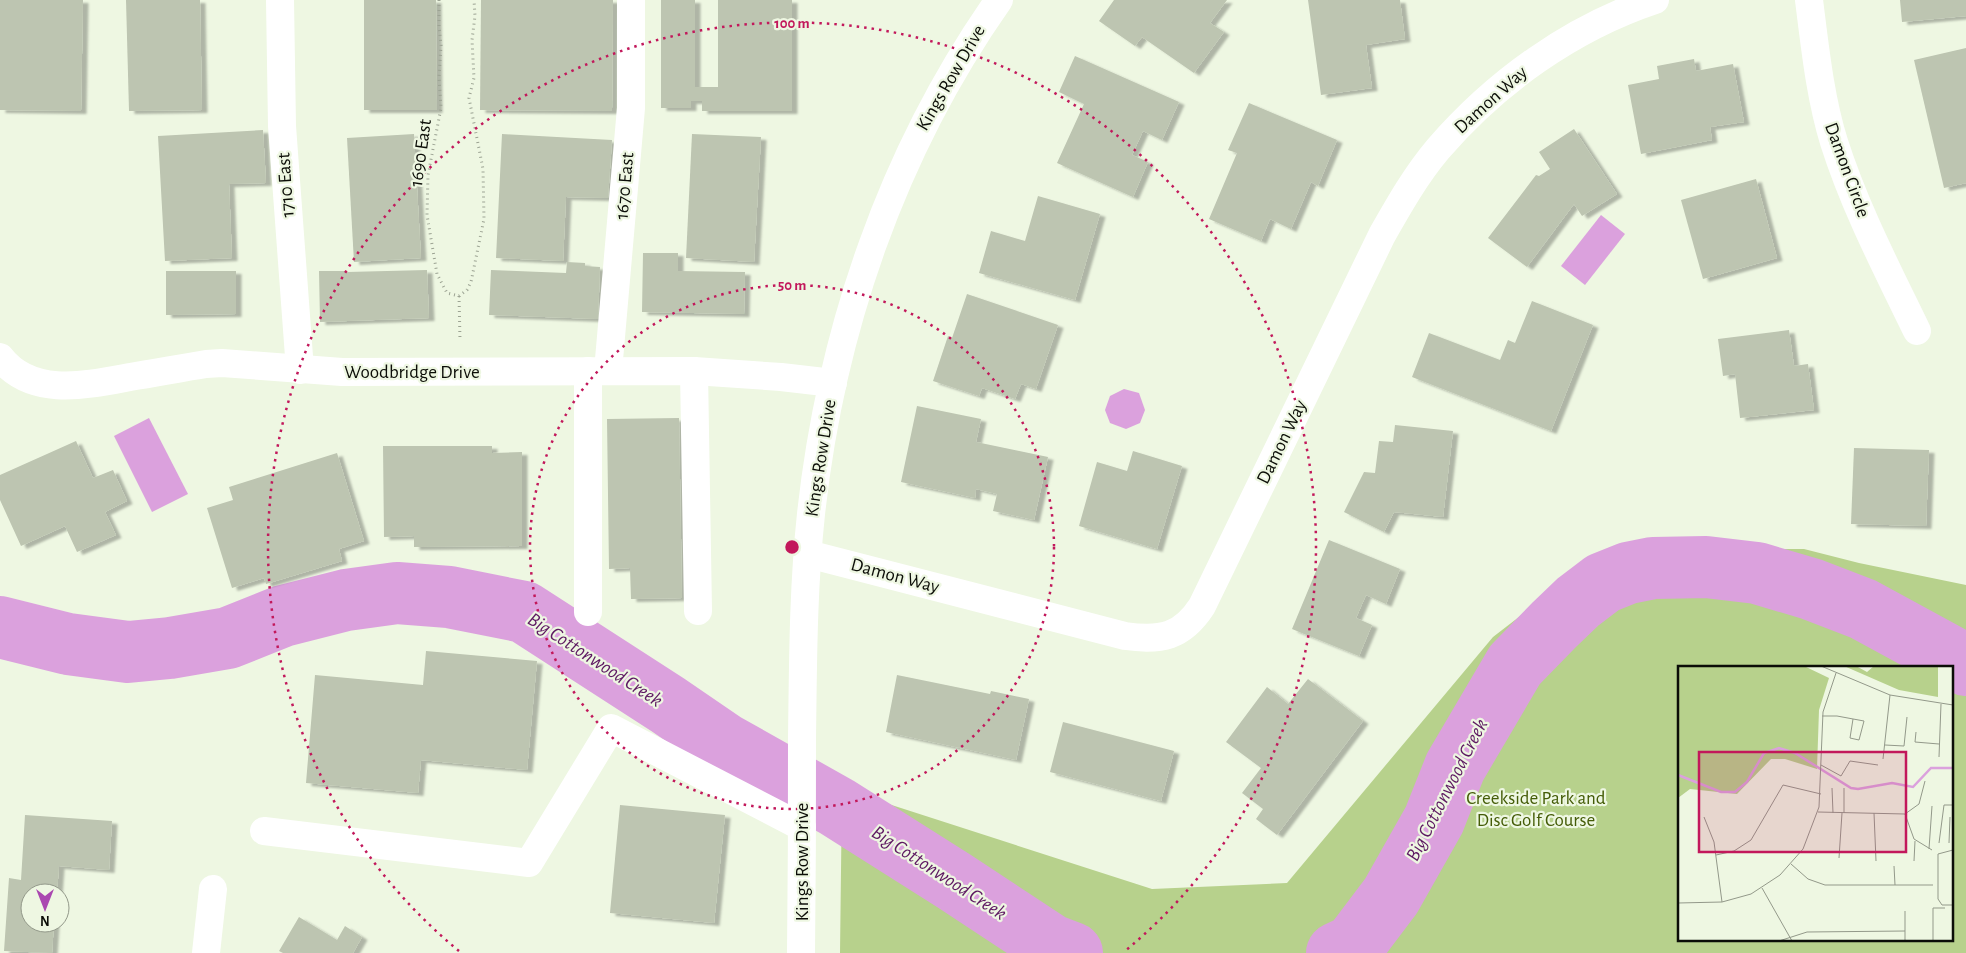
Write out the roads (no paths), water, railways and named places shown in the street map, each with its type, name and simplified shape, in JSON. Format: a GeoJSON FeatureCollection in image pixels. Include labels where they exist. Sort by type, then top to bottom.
{"type":"FeatureCollection","features":[{"type":"Feature","properties":{"kind":"street","name":"1710 East"},"geometry":{"type":"LineString","coordinates":[[280,0],[282,126],[300,370]]}},
{"type":"Feature","properties":{"kind":"street","name":"1670 East"},"geometry":{"type":"LineString","coordinates":[[588,612],[598,371],[632,108],[631,0]]}},
{"type":"Feature","properties":{"kind":"street","name":"Kings Row Drive"},"geometry":{"type":"LineString","coordinates":[[801,953],[803,677],[808,554],[817,469],[833,383],[847,325],[885,209],[913,145],[945,84],[998,0]]}},
{"type":"Feature","properties":{"kind":"street","name":"Damon Way"},"geometry":{"type":"LineString","coordinates":[[808,554],[1125,636],[1160,638],[1170,636],[1196,615],[1202,606],[1382,235],[1407,191],[1437,150],[1472,113],[1510,79],[1551,50],[1594,25],[1655,0]]}},
{"type":"Feature","properties":{"kind":"street","name":"Damon Circle"},"geometry":{"type":"LineString","coordinates":[[1809,0],[1820,79],[1834,141],[1849,184],[1870,234],[1917,330]]}},
{"type":"Feature","properties":{"kind":"street","name":"Woodbridge Drive"},"geometry":{"type":"LineString","coordinates":[[2,363],[32,380],[60,386],[88,385],[214,363],[237,363],[300,370],[342,372],[694,371],[781,376],[833,383]]}},
{"type":"Feature","properties":{"kind":"street"},"geometry":{"type":"LineString","coordinates":[[694,371],[698,611]]}},
{"type":"Feature","properties":{"kind":"street"},"geometry":{"type":"LineString","coordinates":[[264,831],[529,863],[611,728],[802,827]]}},
{"type":"Feature","properties":{"kind":"street"},"geometry":{"type":"LineString","coordinates":[[206,953],[214,889]]}},
{"type":"Feature","properties":{"kind":"waterway","name":"Big Cottonwood Creek"},"geometry":{"type":"LineString","coordinates":[[1337,953],[1354,945],[1391,896],[1434,820],[1455,767],[1515,665],[1578,602],[1603,583],[1628,573],[1653,568],[1706,567],[1757,573],[1811,589],[1863,609],[1966,665]]}},
{"type":"Feature","properties":{"kind":"waterway","name":"Big Cottonwood Creek"},"geometry":{"type":"LineString","coordinates":[[0,627],[68,644],[128,652],[170,648],[228,638],[283,616],[346,600],[397,593],[449,597],[524,612],[725,744],[837,807],[1051,945],[1072,953]]}},
{"type":"Feature","properties":{"kind":"park label","name":"Creekside Park and Disc Golf Course"},"geometry":{"type":"Point","coordinates":[1536,809]}}]}
